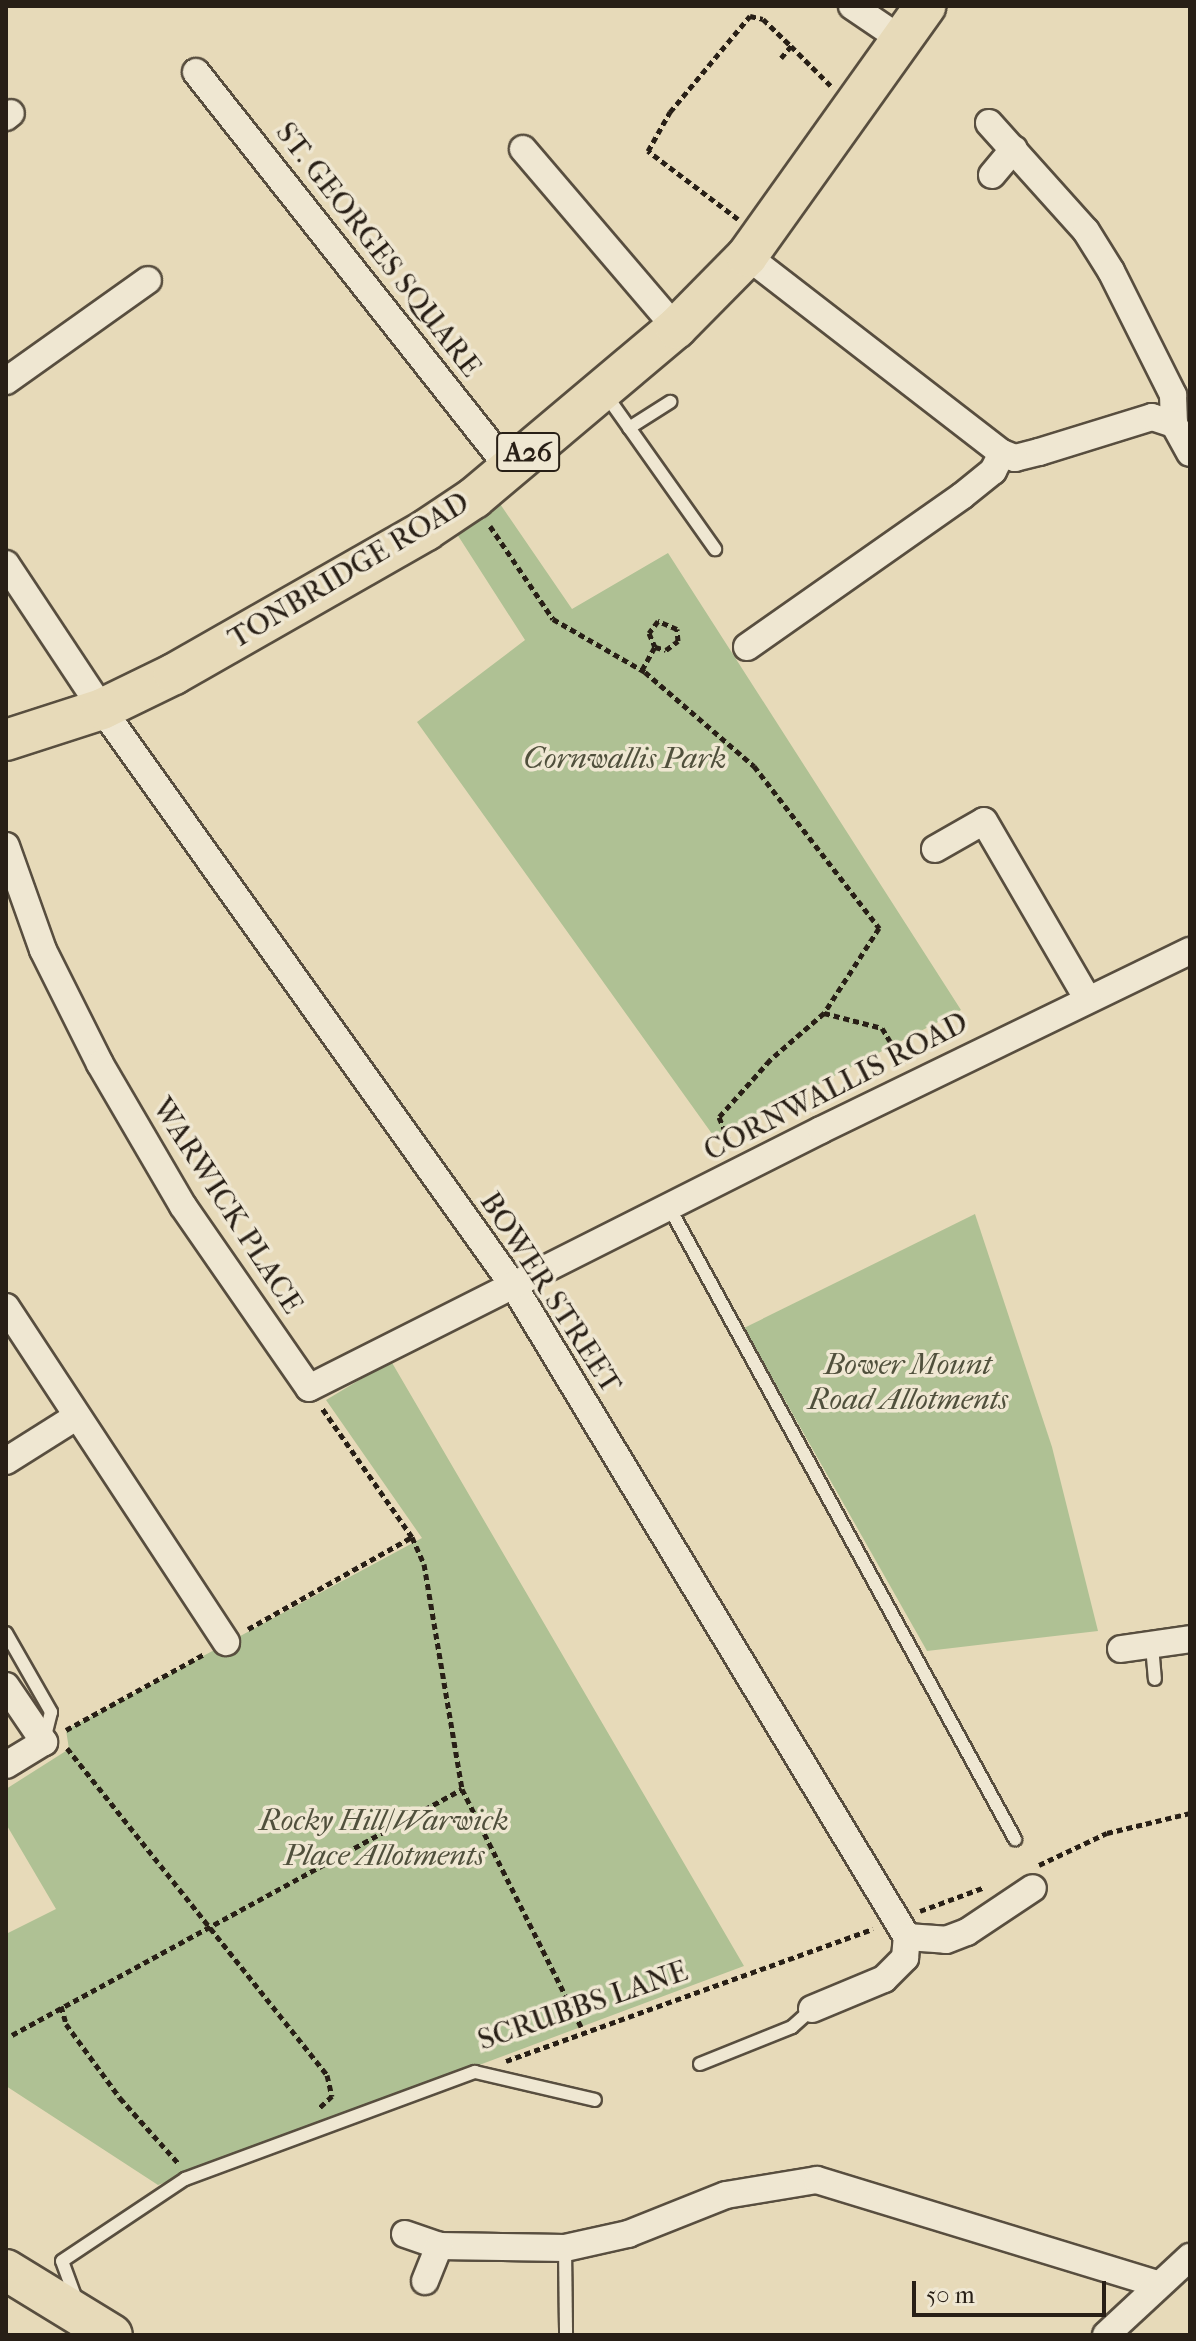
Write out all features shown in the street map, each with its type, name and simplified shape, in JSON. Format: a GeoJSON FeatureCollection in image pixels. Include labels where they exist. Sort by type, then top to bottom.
{"type":"FeatureCollection","features":[{"type":"Feature","properties":{"kind":"main road","name":"TONBRIDGE ROAD"},"geometry":{"type":"LineString","coordinates":[[6,740],[102,709],[188,666],[426,530],[474,498],[676,328],[754,246],[925,6]]}},
{"type":"Feature","properties":{"kind":"main road"},"geometry":{"type":"LineString","coordinates":[[6,2270],[90,2324]]}},
{"type":"Feature","properties":{"kind":"street"},"geometry":{"type":"LineString","coordinates":[[852,6],[902,40]]}},
{"type":"Feature","properties":{"kind":"street","name":"ST. GEORGES SQUARE"},"geometry":{"type":"LineString","coordinates":[[196,72],[509,468]]}},
{"type":"Feature","properties":{"kind":"street"},"geometry":{"type":"LineString","coordinates":[[989,123],[1086,231],[1111,271],[1182,415],[1190,453]]}},
{"type":"Feature","properties":{"kind":"street"},"geometry":{"type":"LineString","coordinates":[[523,149],[676,328]]}},
{"type":"Feature","properties":{"kind":"street"},"geometry":{"type":"LineString","coordinates":[[992,175],[1014,149]]}},
{"type":"Feature","properties":{"kind":"street"},"geometry":{"type":"LineString","coordinates":[[754,246],[1002,453],[1015,458],[1152,417],[1182,415]]}},
{"type":"Feature","properties":{"kind":"street"},"geometry":{"type":"LineString","coordinates":[[6,381],[148,280]]}},
{"type":"Feature","properties":{"kind":"street"},"geometry":{"type":"LineString","coordinates":[[747,647],[962,496],[993,471],[1002,453]]}},
{"type":"Feature","properties":{"kind":"street","name":"BOWER STREET"},"geometry":{"type":"LineString","coordinates":[[6,564],[102,709],[515,1288],[902,1929]]}},
{"type":"Feature","properties":{"kind":"street"},"geometry":{"type":"LineString","coordinates":[[935,849],[984,821],[1087,998]]}},
{"type":"Feature","properties":{"kind":"street","name":"WARWICK PLACE"},"geometry":{"type":"LineString","coordinates":[[6,846],[43,950],[100,1064],[183,1206],[309,1388]]}},
{"type":"Feature","properties":{"kind":"street","name":"CORNWALLIS ROAD"},"geometry":{"type":"LineString","coordinates":[[515,1288],[915,1083],[1190,951]]}},
{"type":"Feature","properties":{"kind":"street"},"geometry":{"type":"LineString","coordinates":[[309,1388],[515,1288]]}},
{"type":"Feature","properties":{"kind":"street"},"geometry":{"type":"LineString","coordinates":[[6,1307],[226,1642]]}},
{"type":"Feature","properties":{"kind":"street"},"geometry":{"type":"LineString","coordinates":[[6,1461],[76,1417]]}},
{"type":"Feature","properties":{"kind":"street"},"geometry":{"type":"LineString","coordinates":[[1121,1649],[1190,1639]]}},
{"type":"Feature","properties":{"kind":"street"},"geometry":{"type":"LineString","coordinates":[[6,1686],[44,1742],[6,1765]]}},
{"type":"Feature","properties":{"kind":"street"},"geometry":{"type":"LineString","coordinates":[[812,2009],[884,1979],[905,1958],[902,1929],[946,1940],[967,1932],[1031,1879]]}},
{"type":"Feature","properties":{"kind":"street"},"geometry":{"type":"LineString","coordinates":[[405,2234],[439,2246],[491,2251],[565,2248],[628,2234],[726,2195],[817,2180],[1109,2265],[1157,2284]]}},
{"type":"Feature","properties":{"kind":"street"},"geometry":{"type":"LineString","coordinates":[[425,2281],[439,2246]]}},
{"type":"Feature","properties":{"kind":"street"},"geometry":{"type":"LineString","coordinates":[[1106,2335],[1157,2284],[1190,2257]]}},
{"type":"Feature","properties":{"kind":"lane"},"geometry":{"type":"LineString","coordinates":[[602,390],[715,549]]}},
{"type":"Feature","properties":{"kind":"lane"},"geometry":{"type":"LineString","coordinates":[[629,428],[670,402]]}},
{"type":"Feature","properties":{"kind":"lane"},"geometry":{"type":"LineString","coordinates":[[669,1207],[1015,1839]]}},
{"type":"Feature","properties":{"kind":"lane"},"geometry":{"type":"LineString","coordinates":[[6,1633],[51,1712],[44,1742]]}},
{"type":"Feature","properties":{"kind":"lane"},"geometry":{"type":"LineString","coordinates":[[1152,1646],[1155,1679]]}},
{"type":"Feature","properties":{"kind":"lane"},"geometry":{"type":"LineString","coordinates":[[700,2064],[792,2027],[812,2009]]}},
{"type":"Feature","properties":{"kind":"lane"},"geometry":{"type":"LineString","coordinates":[[475,2072],[595,2100]]}},
{"type":"Feature","properties":{"kind":"lane","name":"SCRUBBS LANE"},"geometry":{"type":"LineString","coordinates":[[90,2324],[62,2261],[185,2179],[475,2072]]}},
{"type":"Feature","properties":{"kind":"lane"},"geometry":{"type":"LineString","coordinates":[[565,2248],[566,2335]]}},
{"type":"Feature","properties":{"kind":"path"},"geometry":{"type":"LineString","coordinates":[[754,246],[648,151],[670,112],[750,16],[763,19],[818,78],[856,104]]}},
{"type":"Feature","properties":{"kind":"path"},"geometry":{"type":"LineString","coordinates":[[781,58],[791,46]]}},
{"type":"Feature","properties":{"kind":"path"},"geometry":{"type":"LineString","coordinates":[[474,498],[553,619],[642,670],[754,766],[879,928],[824,1013],[770,1060],[719,1117],[739,1171]]}},
{"type":"Feature","properties":{"kind":"path"},"geometry":{"type":"LineString","coordinates":[[658,621],[677,629],[678,641],[666,650],[655,647],[649,633],[658,621]]}},
{"type":"Feature","properties":{"kind":"path"},"geometry":{"type":"LineString","coordinates":[[642,670],[655,647]]}},
{"type":"Feature","properties":{"kind":"path"},"geometry":{"type":"LineString","coordinates":[[824,1013],[882,1028],[915,1083]]}},
{"type":"Feature","properties":{"kind":"path"},"geometry":{"type":"LineString","coordinates":[[309,1388],[412,1537],[424,1564],[462,1789],[581,2027]]}},
{"type":"Feature","properties":{"kind":"path"},"geometry":{"type":"LineString","coordinates":[[44,1742],[412,1537]]}},
{"type":"Feature","properties":{"kind":"path"},"geometry":{"type":"LineString","coordinates":[[44,1742],[70,1749],[327,2075],[332,2096],[308,2116]]}},
{"type":"Feature","properties":{"kind":"path"},"geometry":{"type":"LineString","coordinates":[[12,2035],[462,1789]]}},
{"type":"Feature","properties":{"kind":"path"},"geometry":{"type":"LineString","coordinates":[[1031,1879],[1107,1833],[1190,1813]]}},
{"type":"Feature","properties":{"kind":"path","name":"SCRUBBS LANE"},"geometry":{"type":"LineString","coordinates":[[475,2072],[902,1929],[1000,1881]]}},
{"type":"Feature","properties":{"kind":"path"},"geometry":{"type":"LineString","coordinates":[[61,2006],[66,2024],[120,2098],[179,2164],[193,2159]]}},
{"type":"Feature","properties":{"kind":"green space","name":"Cornwallis Park"},"geometry":{"type":"Polygon","coordinates":[[[496,498],[572,609],[668,553],[961,1010],[715,1138],[417,722],[525,640],[455,531],[496,498]]]}},
{"type":"Feature","properties":{"kind":"green space","name":"Bower Mount Road Allotments"},"geometry":{"type":"Polygon","coordinates":[[[975,1214],[1052,1447],[1098,1631],[927,1651],[744,1328],[975,1214]]]}},
{"type":"Feature","properties":{"kind":"green space","name":"Rocky Hill/Warwick Place Allotments"},"geometry":{"type":"Polygon","coordinates":[[[391,1361],[744,1966],[158,2185],[6,2086],[6,1934],[56,1909],[6,1824],[6,1789],[69,1749],[66,1730],[422,1538],[326,1400],[391,1361]]]}}]}
